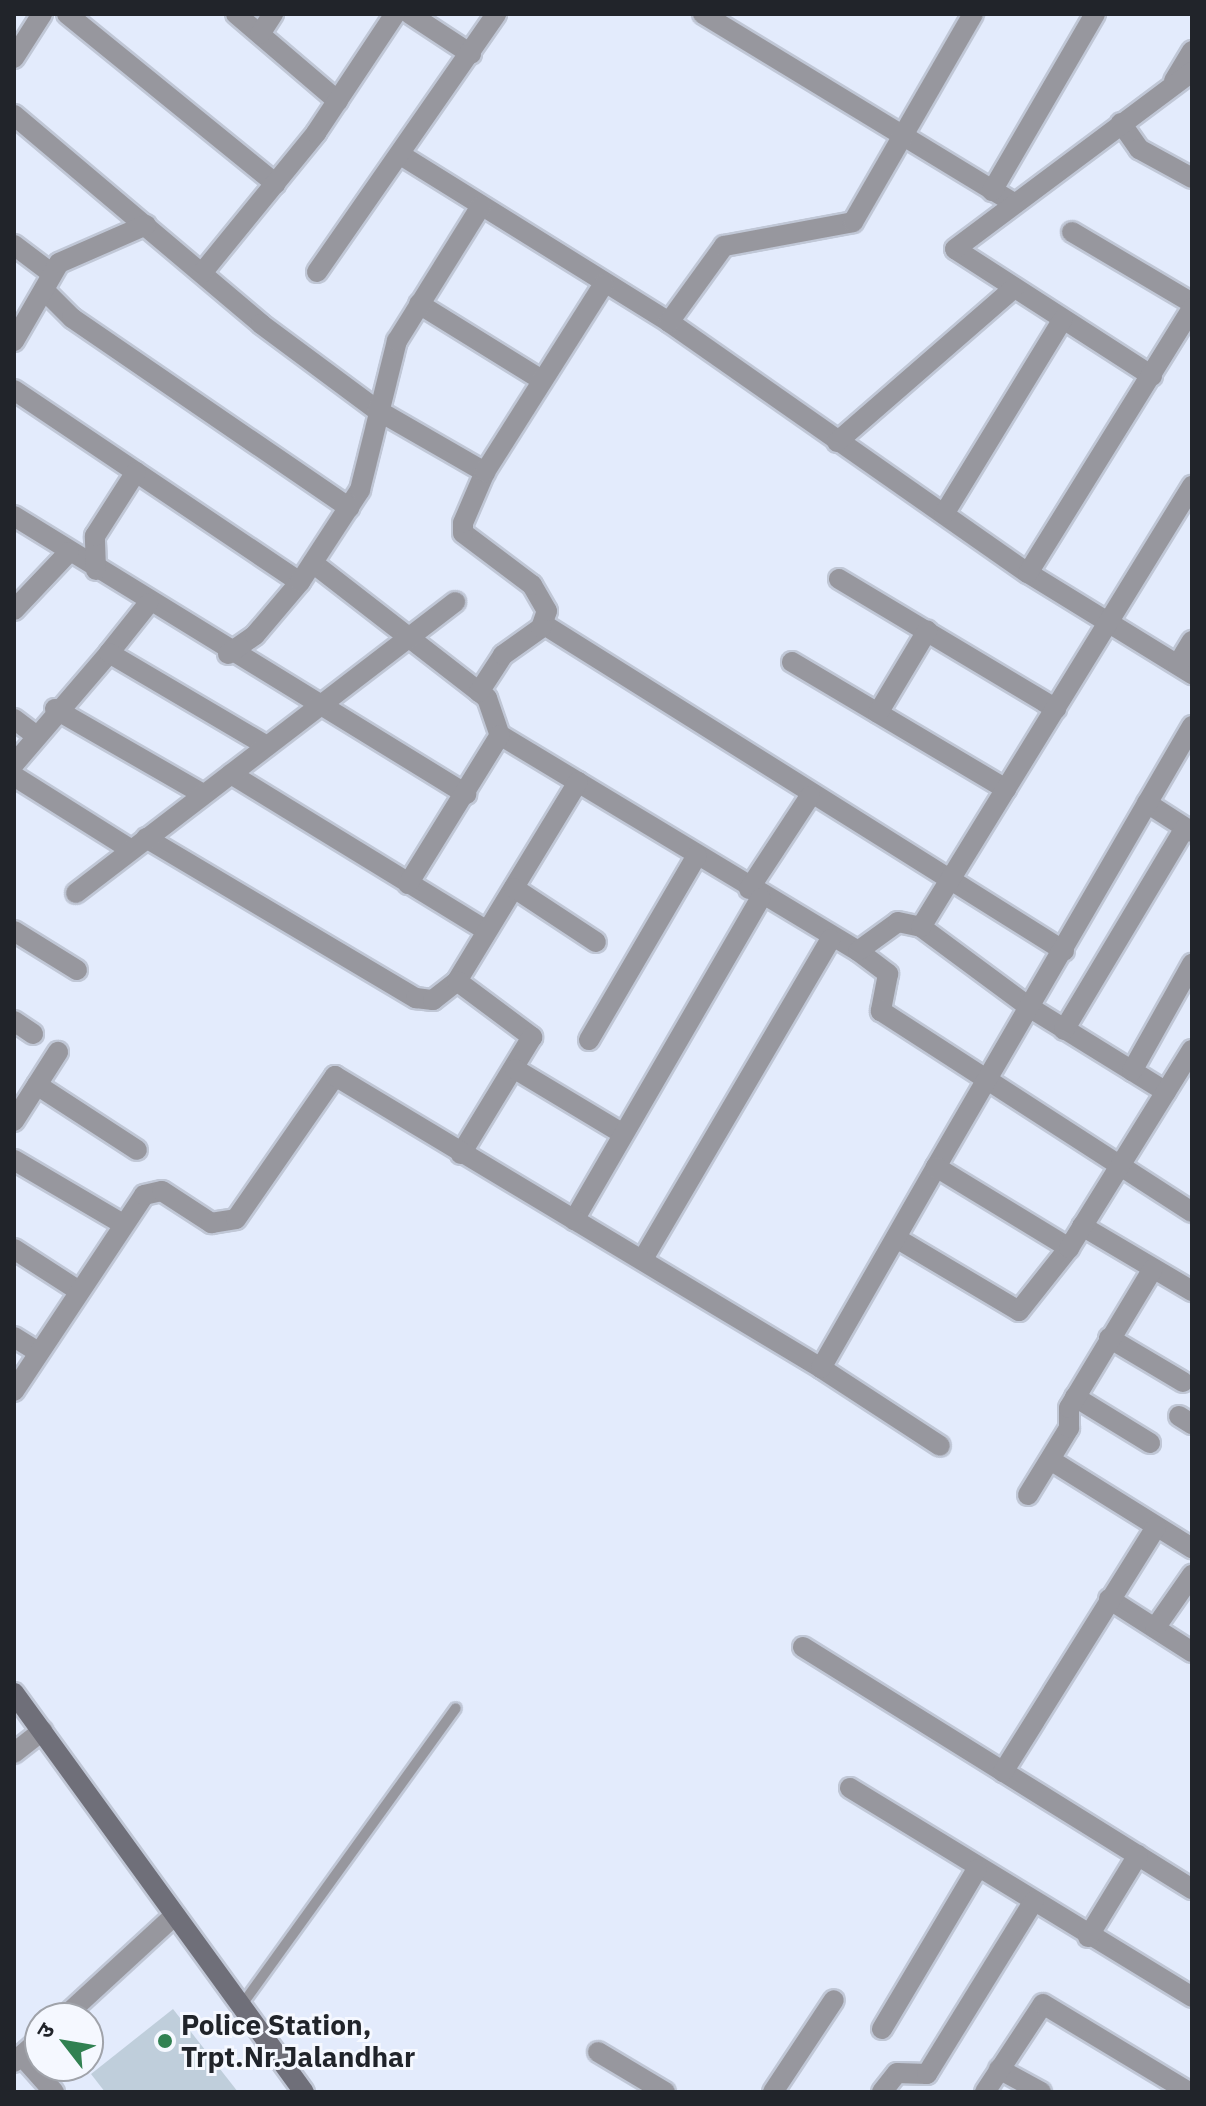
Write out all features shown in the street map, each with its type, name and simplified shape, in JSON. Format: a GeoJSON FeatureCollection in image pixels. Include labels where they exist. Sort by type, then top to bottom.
{"type":"FeatureCollection","features":[{"type":"Feature","properties":{"kind":"street"},"geometry":{"type":"LineString","coordinates":[[14,58],[42,14]]}},
{"type":"Feature","properties":{"kind":"street"},"geometry":{"type":"LineString","coordinates":[[67,14],[276,184]]}},
{"type":"Feature","properties":{"kind":"street"},"geometry":{"type":"LineString","coordinates":[[236,14],[338,101]]}},
{"type":"Feature","properties":{"kind":"street"},"geometry":{"type":"LineString","coordinates":[[260,34],[273,14]]}},
{"type":"Feature","properties":{"kind":"street"},"geometry":{"type":"LineString","coordinates":[[202,273],[276,184],[338,101],[395,14]]}},
{"type":"Feature","properties":{"kind":"street"},"geometry":{"type":"LineString","coordinates":[[410,14],[471,54]]}},
{"type":"Feature","properties":{"kind":"street"},"geometry":{"type":"LineString","coordinates":[[317,272],[404,157],[496,14]]}},
{"type":"Feature","properties":{"kind":"street"},"geometry":{"type":"LineString","coordinates":[[703,14],[1010,201]]}},
{"type":"Feature","properties":{"kind":"street"},"geometry":{"type":"LineString","coordinates":[[669,322],[724,246],[853,222],[973,14]]}},
{"type":"Feature","properties":{"kind":"street"},"geometry":{"type":"LineString","coordinates":[[992,191],[1095,14]]}},
{"type":"Feature","properties":{"kind":"street"},"geometry":{"type":"LineString","coordinates":[[1170,87],[1192,51]]}},
{"type":"Feature","properties":{"kind":"street"},"geometry":{"type":"LineString","coordinates":[[1152,376],[955,249],[1010,201],[1192,72]]}},
{"type":"Feature","properties":{"kind":"street"},"geometry":{"type":"LineString","coordinates":[[14,115],[202,273],[377,410],[485,472]]}},
{"type":"Feature","properties":{"kind":"street"},"geometry":{"type":"LineString","coordinates":[[1121,123],[1139,149],[1192,178]]}},
{"type":"Feature","properties":{"kind":"street"},"geometry":{"type":"LineString","coordinates":[[404,157],[669,322],[837,442],[1107,626],[1185,669],[1192,641]]}},
{"type":"Feature","properties":{"kind":"street"},"geometry":{"type":"LineString","coordinates":[[228,654],[255,635],[300,582],[349,508],[372,456],[377,410],[397,341],[481,206]]}},
{"type":"Feature","properties":{"kind":"street"},"geometry":{"type":"LineString","coordinates":[[14,341],[47,281],[69,255],[146,225]]}},
{"type":"Feature","properties":{"kind":"street"},"geometry":{"type":"LineString","coordinates":[[1028,573],[1152,376],[1192,306],[1072,232]]}},
{"type":"Feature","properties":{"kind":"street"},"geometry":{"type":"LineString","coordinates":[[14,245],[47,281],[72,318],[349,508]]}},
{"type":"Feature","properties":{"kind":"street"},"geometry":{"type":"LineString","coordinates":[[543,624],[542,596],[463,533],[485,472],[540,379],[604,284]]}},
{"type":"Feature","properties":{"kind":"street"},"geometry":{"type":"LineString","coordinates":[[837,442],[1014,288]]}},
{"type":"Feature","properties":{"kind":"street"},"geometry":{"type":"LineString","coordinates":[[419,304],[540,379]]}},
{"type":"Feature","properties":{"kind":"street"},"geometry":{"type":"LineString","coordinates":[[944,514],[1063,319]]}},
{"type":"Feature","properties":{"kind":"street"},"geometry":{"type":"LineString","coordinates":[[14,390],[300,582]]}},
{"type":"Feature","properties":{"kind":"street"},"geometry":{"type":"LineString","coordinates":[[96,570],[95,536],[136,472]]}},
{"type":"Feature","properties":{"kind":"street"},"geometry":{"type":"LineString","coordinates":[[921,927],[1192,486]]}},
{"type":"Feature","properties":{"kind":"street"},"geometry":{"type":"LineString","coordinates":[[14,516],[318,710],[466,794]]}},
{"type":"Feature","properties":{"kind":"street"},"geometry":{"type":"LineString","coordinates":[[14,610],[69,552]]}},
{"type":"Feature","properties":{"kind":"street"},"geometry":{"type":"LineString","coordinates":[[313,563],[407,640],[490,701],[491,726],[500,735],[831,939],[858,951],[888,974],[881,1011],[984,1083],[1192,1212]]}},
{"type":"Feature","properties":{"kind":"street"},"geometry":{"type":"LineString","coordinates":[[839,579],[1056,709]]}},
{"type":"Feature","properties":{"kind":"street"},"geometry":{"type":"LineString","coordinates":[[76,893],[455,602]]}},
{"type":"Feature","properties":{"kind":"street"},"geometry":{"type":"LineString","coordinates":[[14,764],[34,734],[109,653],[148,604]]}},
{"type":"Feature","properties":{"kind":"street"},"geometry":{"type":"LineString","coordinates":[[479,692],[503,655],[543,624]]}},
{"type":"Feature","properties":{"kind":"street"},"geometry":{"type":"LineString","coordinates":[[543,624],[810,796],[950,878],[1064,951]]}},
{"type":"Feature","properties":{"kind":"street"},"geometry":{"type":"LineString","coordinates":[[878,713],[927,631]]}},
{"type":"Feature","properties":{"kind":"street"},"geometry":{"type":"LineString","coordinates":[[109,653],[267,746]]}},
{"type":"Feature","properties":{"kind":"street"},"geometry":{"type":"LineString","coordinates":[[792,662],[1006,789]]}},
{"type":"Feature","properties":{"kind":"street"},"geometry":{"type":"LineString","coordinates":[[55,709],[203,794]]}},
{"type":"Feature","properties":{"kind":"street"},"geometry":{"type":"LineString","coordinates":[[14,719],[34,734]]}},
{"type":"Feature","properties":{"kind":"street"},"geometry":{"type":"LineString","coordinates":[[821,1368],[1192,726]]}},
{"type":"Feature","properties":{"kind":"street"},"geometry":{"type":"LineString","coordinates":[[408,884],[500,735]]}},
{"type":"Feature","properties":{"kind":"street"},"geometry":{"type":"LineString","coordinates":[[231,774],[486,930]]}},
{"type":"Feature","properties":{"kind":"street"},"geometry":{"type":"LineString","coordinates":[[14,776],[416,998],[433,1000],[457,981],[578,782]]}},
{"type":"Feature","properties":{"kind":"street"},"geometry":{"type":"LineString","coordinates":[[574,1220],[810,796]]}},
{"type":"Feature","properties":{"kind":"street"},"geometry":{"type":"LineString","coordinates":[[1064,1030],[1188,830],[1147,803]]}},
{"type":"Feature","properties":{"kind":"street"},"geometry":{"type":"LineString","coordinates":[[589,1040],[697,855]]}},
{"type":"Feature","properties":{"kind":"street"},"geometry":{"type":"LineString","coordinates":[[514,888],[596,942]]}},
{"type":"Feature","properties":{"kind":"street"},"geometry":{"type":"LineString","coordinates":[[858,951],[898,922],[921,927],[1029,1007],[1166,1092]]}},
{"type":"Feature","properties":{"kind":"street"},"geometry":{"type":"LineString","coordinates":[[14,931],[77,970]]}},
{"type":"Feature","properties":{"kind":"street"},"geometry":{"type":"LineString","coordinates":[[643,1259],[831,939]]}},
{"type":"Feature","properties":{"kind":"street"},"geometry":{"type":"LineString","coordinates":[[1132,1071],[1192,964]]}},
{"type":"Feature","properties":{"kind":"street"},"geometry":{"type":"LineString","coordinates":[[457,981],[531,1033],[515,1069],[461,1154]]}},
{"type":"Feature","properties":{"kind":"street"},"geometry":{"type":"LineString","coordinates":[[14,1021],[33,1034]]}},
{"type":"Feature","properties":{"kind":"street"},"geometry":{"type":"LineString","coordinates":[[896,1238],[1019,1311],[1069,1248],[1192,1050]]}},
{"type":"Feature","properties":{"kind":"street"},"geometry":{"type":"LineString","coordinates":[[14,1121],[58,1052]]}},
{"type":"Feature","properties":{"kind":"street"},"geometry":{"type":"LineString","coordinates":[[515,1069],[623,1134]]}},
{"type":"Feature","properties":{"kind":"street"},"geometry":{"type":"LineString","coordinates":[[14,1391],[76,1289],[123,1224],[155,1189],[211,1223],[236,1219],[338,1075],[461,1154],[643,1259],[821,1368],[940,1446]]}},
{"type":"Feature","properties":{"kind":"street"},"geometry":{"type":"LineString","coordinates":[[37,1085],[137,1150]]}},
{"type":"Feature","properties":{"kind":"street"},"geometry":{"type":"LineString","coordinates":[[14,1160],[123,1224]]}},
{"type":"Feature","properties":{"kind":"street"},"geometry":{"type":"LineString","coordinates":[[936,1167],[1069,1248]]}},
{"type":"Feature","properties":{"kind":"street"},"geometry":{"type":"LineString","coordinates":[[1082,1226],[1192,1291]]}},
{"type":"Feature","properties":{"kind":"street"},"geometry":{"type":"LineString","coordinates":[[14,1249],[76,1289]]}},
{"type":"Feature","properties":{"kind":"street"},"geometry":{"type":"LineString","coordinates":[[1028,1495],[1052,1461],[1075,1397],[1153,1269]]}},
{"type":"Feature","properties":{"kind":"street"},"geometry":{"type":"LineString","coordinates":[[14,1337],[38,1352]]}},
{"type":"Feature","properties":{"kind":"street"},"geometry":{"type":"LineString","coordinates":[[1109,1338],[1183,1382]]}},
{"type":"Feature","properties":{"kind":"street"},"geometry":{"type":"LineString","coordinates":[[1075,1397],[1150,1443]]}},
{"type":"Feature","properties":{"kind":"street"},"geometry":{"type":"LineString","coordinates":[[1052,1461],[1192,1548]]}},
{"type":"Feature","properties":{"kind":"street"},"geometry":{"type":"LineString","coordinates":[[1003,1772],[1156,1527]]}},
{"type":"Feature","properties":{"kind":"street"},"geometry":{"type":"LineString","coordinates":[[1155,1628],[1192,1575]]}},
{"type":"Feature","properties":{"kind":"street"},"geometry":{"type":"LineString","coordinates":[[1109,1599],[1192,1652]]}},
{"type":"Feature","properties":{"kind":"street"},"geometry":{"type":"LineString","coordinates":[[803,1647],[1192,1889]]}},
{"type":"Feature","properties":{"kind":"street"},"geometry":{"type":"LineString","coordinates":[[14,1693],[304,2092]]}},
{"type":"Feature","properties":{"kind":"street"},"geometry":{"type":"LineString","coordinates":[[14,1753],[42,1731]]}},
{"type":"Feature","properties":{"kind":"street"},"geometry":{"type":"LineString","coordinates":[[850,1788],[1088,1937],[1192,1997]]}},
{"type":"Feature","properties":{"kind":"street"},"geometry":{"type":"LineString","coordinates":[[1088,1937],[1138,1855]]}},
{"type":"Feature","properties":{"kind":"street"},"geometry":{"type":"LineString","coordinates":[[882,2029],[977,1869]]}},
{"type":"Feature","properties":{"kind":"street"},"geometry":{"type":"LineString","coordinates":[[882,2092],[897,2073],[927,2074],[1034,1901]]}},
{"type":"Feature","properties":{"kind":"street"},"geometry":{"type":"LineString","coordinates":[[80,2002],[175,1915]]}},
{"type":"Feature","properties":{"kind":"street"},"geometry":{"type":"LineString","coordinates":[[773,2092],[834,2000]]}},
{"type":"Feature","properties":{"kind":"street"},"geometry":{"type":"LineString","coordinates":[[985,2092],[1043,2004],[1165,2086],[1189,2092]]}},
{"type":"Feature","properties":{"kind":"street"},"geometry":{"type":"LineString","coordinates":[[598,2052],[665,2092]]}},
{"type":"Feature","properties":{"kind":"street"},"geometry":{"type":"LineString","coordinates":[[18,2059],[54,2092]]}},
{"type":"Feature","properties":{"kind":"street"},"geometry":{"type":"LineString","coordinates":[[999,2069],[1041,2092]]}},
{"type":"Feature","properties":{"kind":"lane"},"geometry":{"type":"LineString","coordinates":[[241,2006],[456,1708]]}},
{"type":"Feature","properties":{"kind":"building","name":"Police Station, Trpt.Nr.Jalandhar"},"geometry":{"type":"Polygon","coordinates":[[[173,2009],[238,2092],[105,2092],[97,2082],[104,2082],[104,2064],[173,2009]]]}},
{"type":"Feature","properties":{"kind":"place","name":"Police Station, Trpt.Nr.Jalandhar"},"geometry":{"type":"Point","coordinates":[165,2041]}}]}
